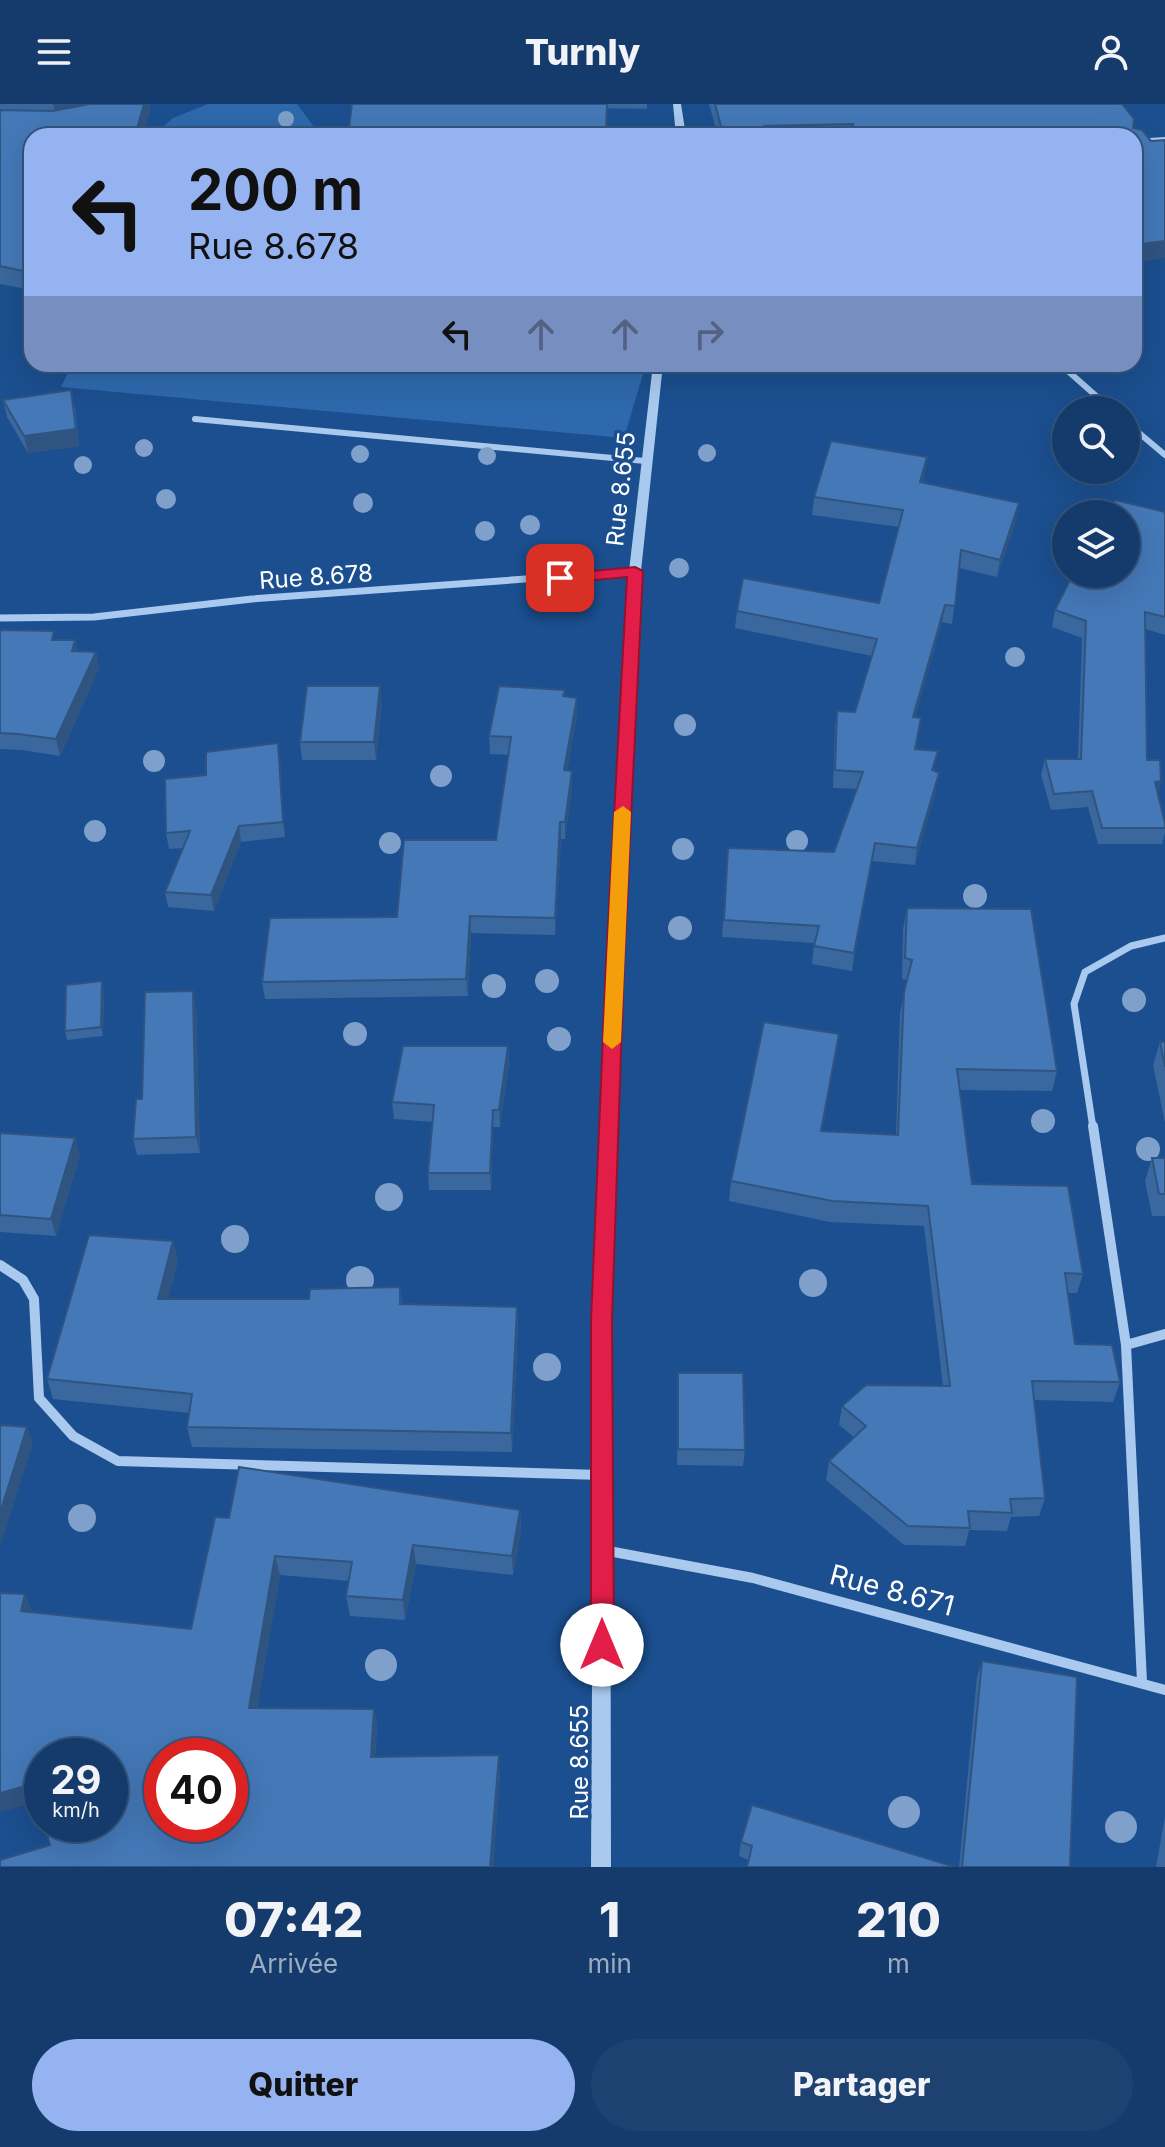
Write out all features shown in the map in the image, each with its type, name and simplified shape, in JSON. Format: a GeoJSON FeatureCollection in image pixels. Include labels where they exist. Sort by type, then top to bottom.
{"type":"FeatureCollection","features":[{"type":"Feature","properties":{"kind":"street"},"geometry":{"type":"LineString","coordinates":[[677,104],[680,128]]}},
{"type":"Feature","properties":{"kind":"street"},"geometry":{"type":"LineString","coordinates":[[1142,141],[1165,140]]}},
{"type":"Feature","properties":{"kind":"street","name":"Rue 8.655"},"geometry":{"type":"LineString","coordinates":[[601,1867],[602,1320],[608,1133],[635,571],[657,372]]}},
{"type":"Feature","properties":{"kind":"street"},"geometry":{"type":"LineString","coordinates":[[1069,372],[1096,396]]}},
{"type":"Feature","properties":{"kind":"street"},"geometry":{"type":"LineString","coordinates":[[195,419],[645,461]]}},
{"type":"Feature","properties":{"kind":"street"},"geometry":{"type":"LineString","coordinates":[[1140,434],[1165,455]]}},
{"type":"Feature","properties":{"kind":"street","name":"Rue 8.678"},"geometry":{"type":"LineString","coordinates":[[0,618],[94,617],[252,599],[635,571]]}},
{"type":"Feature","properties":{"kind":"street"},"geometry":{"type":"LineString","coordinates":[[1142,1682],[1126,1345],[1074,1004],[1085,972],[1131,946],[1165,938]]}},
{"type":"Feature","properties":{"kind":"street"},"geometry":{"type":"LineString","coordinates":[[0,1265],[23,1280],[34,1299],[39,1398],[73,1436],[118,1461],[602,1475]]}},
{"type":"Feature","properties":{"kind":"street"},"geometry":{"type":"LineString","coordinates":[[1126,1345],[1165,1334]]}},
{"type":"Feature","properties":{"kind":"street","name":"Rue 8.671"},"geometry":{"type":"LineString","coordinates":[[603,1550],[753,1578],[1165,1690]]}},
{"type":"Feature","properties":{"kind":"shaded area"},"geometry":{"type":"Polygon","coordinates":[[[208,104],[297,104],[315,128],[161,128],[173,118],[208,104]]]}},
{"type":"Feature","properties":{"kind":"shaded area"},"geometry":{"type":"Polygon","coordinates":[[[68,372],[644,372],[624,438],[61,387],[68,372]]]}},
{"type":"Feature","properties":{"kind":"building"},"geometry":{"type":"Polygon","coordinates":[[[90,104],[144,104],[137,128],[24,128],[24,271],[0,266],[0,110],[53,111],[90,104]]]}},
{"type":"Feature","properties":{"kind":"building"},"geometry":{"type":"Polygon","coordinates":[[[352,104],[607,104],[606,128],[349,128],[352,104]]]}},
{"type":"Feature","properties":{"kind":"building"},"geometry":{"type":"Polygon","coordinates":[[[715,104],[1122,104],[1134,119],[1133,128],[853,128],[853,124],[721,128],[715,104]]]}},
{"type":"Feature","properties":{"kind":"building"},"geometry":{"type":"Polygon","coordinates":[[[1142,130],[1151,141],[1165,140],[1165,241],[1142,244],[1142,130]]]}},
{"type":"Feature","properties":{"kind":"building"},"geometry":{"type":"Polygon","coordinates":[[[71,390],[76,429],[24,436],[3,400],[71,390]]]}},
{"type":"Feature","properties":{"kind":"building"},"geometry":{"type":"Polygon","coordinates":[[[831,441],[927,457],[920,482],[1019,503],[1000,560],[961,550],[955,606],[945,605],[913,717],[921,718],[915,749],[938,751],[932,770],[939,773],[917,848],[875,843],[854,953],[814,946],[819,926],[724,920],[728,848],[834,852],[863,772],[835,770],[837,711],[855,712],[877,639],[737,611],[743,578],[879,603],[903,510],[814,497],[831,441]]]}},
{"type":"Feature","properties":{"kind":"building"},"geometry":{"type":"Polygon","coordinates":[[[1140,506],[1165,512],[1165,617],[1145,612],[1147,760],[1160,760],[1161,781],[1155,782],[1165,828],[1102,828],[1092,791],[1054,794],[1045,759],[1081,759],[1086,621],[1055,610],[1066,588],[1140,588],[1140,506]]]}},
{"type":"Feature","properties":{"kind":"building"},"geometry":{"type":"Polygon","coordinates":[[[0,630],[54,631],[52,640],[75,640],[72,651],[96,652],[56,739],[0,733],[0,630]]]}},
{"type":"Feature","properties":{"kind":"building"},"geometry":{"type":"Polygon","coordinates":[[[307,686],[380,686],[374,742],[300,742],[307,686]]]}},
{"type":"Feature","properties":{"kind":"building"},"geometry":{"type":"Polygon","coordinates":[[[499,686],[565,690],[563,696],[577,698],[564,770],[572,771],[565,822],[560,822],[555,918],[470,916],[466,979],[262,982],[270,918],[397,917],[404,840],[496,840],[511,737],[489,736],[499,686]]]}},
{"type":"Feature","properties":{"kind":"building"},"geometry":{"type":"Polygon","coordinates":[[[278,743],[283,822],[239,826],[211,895],[165,892],[190,831],[166,833],[165,779],[206,775],[206,752],[278,743]]]}},
{"type":"Feature","properties":{"kind":"building"},"geometry":{"type":"Polygon","coordinates":[[[907,908],[1031,909],[1057,1071],[957,1069],[972,1184],[1068,1186],[1083,1274],[1065,1273],[1075,1344],[1112,1345],[1120,1382],[1032,1381],[1045,1498],[1010,1499],[1012,1513],[968,1511],[970,1528],[908,1526],[829,1461],[866,1426],[842,1406],[866,1385],[950,1386],[928,1206],[832,1201],[731,1181],[764,1022],[839,1034],[821,1131],[898,1135],[904,992],[912,960],[905,958],[907,908]]]}},
{"type":"Feature","properties":{"kind":"building"},"geometry":{"type":"Polygon","coordinates":[[[102,981],[101,1027],[65,1031],[66,985],[102,981]]]}},
{"type":"Feature","properties":{"kind":"building"},"geometry":{"type":"Polygon","coordinates":[[[193,991],[196,1137],[133,1139],[136,1099],[142,1099],[145,992],[193,991]]]}},
{"type":"Feature","properties":{"kind":"building"},"geometry":{"type":"Polygon","coordinates":[[[1160,1042],[1165,1042],[1165,1067],[1160,1042]]]}},
{"type":"Feature","properties":{"kind":"building"},"geometry":{"type":"Polygon","coordinates":[[[403,1046],[508,1046],[499,1110],[493,1110],[490,1173],[428,1173],[434,1105],[392,1102],[403,1046]]]}},
{"type":"Feature","properties":{"kind":"building"},"geometry":{"type":"Polygon","coordinates":[[[0,1133],[75,1138],[51,1219],[0,1215],[0,1133]]]}},
{"type":"Feature","properties":{"kind":"building"},"geometry":{"type":"Polygon","coordinates":[[[1152,1158],[1165,1158],[1165,1194],[1159,1194],[1152,1158]]]}},
{"type":"Feature","properties":{"kind":"building"},"geometry":{"type":"Polygon","coordinates":[[[89,1235],[173,1241],[158,1299],[309,1299],[310,1289],[400,1287],[400,1304],[517,1307],[511,1433],[187,1427],[192,1394],[47,1379],[89,1235]]]}},
{"type":"Feature","properties":{"kind":"building"},"geometry":{"type":"Polygon","coordinates":[[[678,1373],[743,1373],[745,1450],[678,1449],[678,1373]]]}},
{"type":"Feature","properties":{"kind":"building"},"geometry":{"type":"Polygon","coordinates":[[[0,1425],[27,1427],[0,1513],[0,1425]]]}},
{"type":"Feature","properties":{"kind":"building"},"geometry":{"type":"Polygon","coordinates":[[[239,1467],[520,1510],[512,1556],[413,1545],[403,1600],[346,1596],[352,1562],[275,1556],[249,1708],[374,1709],[371,1757],[499,1755],[490,1867],[0,1867],[0,1860],[50,1845],[49,1842],[128,1842],[128,1738],[24,1738],[24,1786],[0,1793],[0,1593],[25,1594],[21,1611],[191,1629],[215,1517],[229,1518],[239,1467]]]}},
{"type":"Feature","properties":{"kind":"building"},"geometry":{"type":"Polygon","coordinates":[[[982,1661],[1077,1677],[1070,1867],[962,1867],[982,1661]]]}},
{"type":"Feature","properties":{"kind":"building"},"geometry":{"type":"Polygon","coordinates":[[[752,1805],[955,1867],[747,1867],[752,1846],[741,1842],[752,1805]]]}},
{"type":"Feature","properties":{"kind":"slow traffic"},"geometry":{"type":"LineString","coordinates":[[612,1042],[623,812]]}},
{"type":"Feature","properties":{"kind":"route"},"geometry":{"type":"LineString","coordinates":[[560,578],[635,571],[615,963],[602,1320],[602,1645]]}}]}
